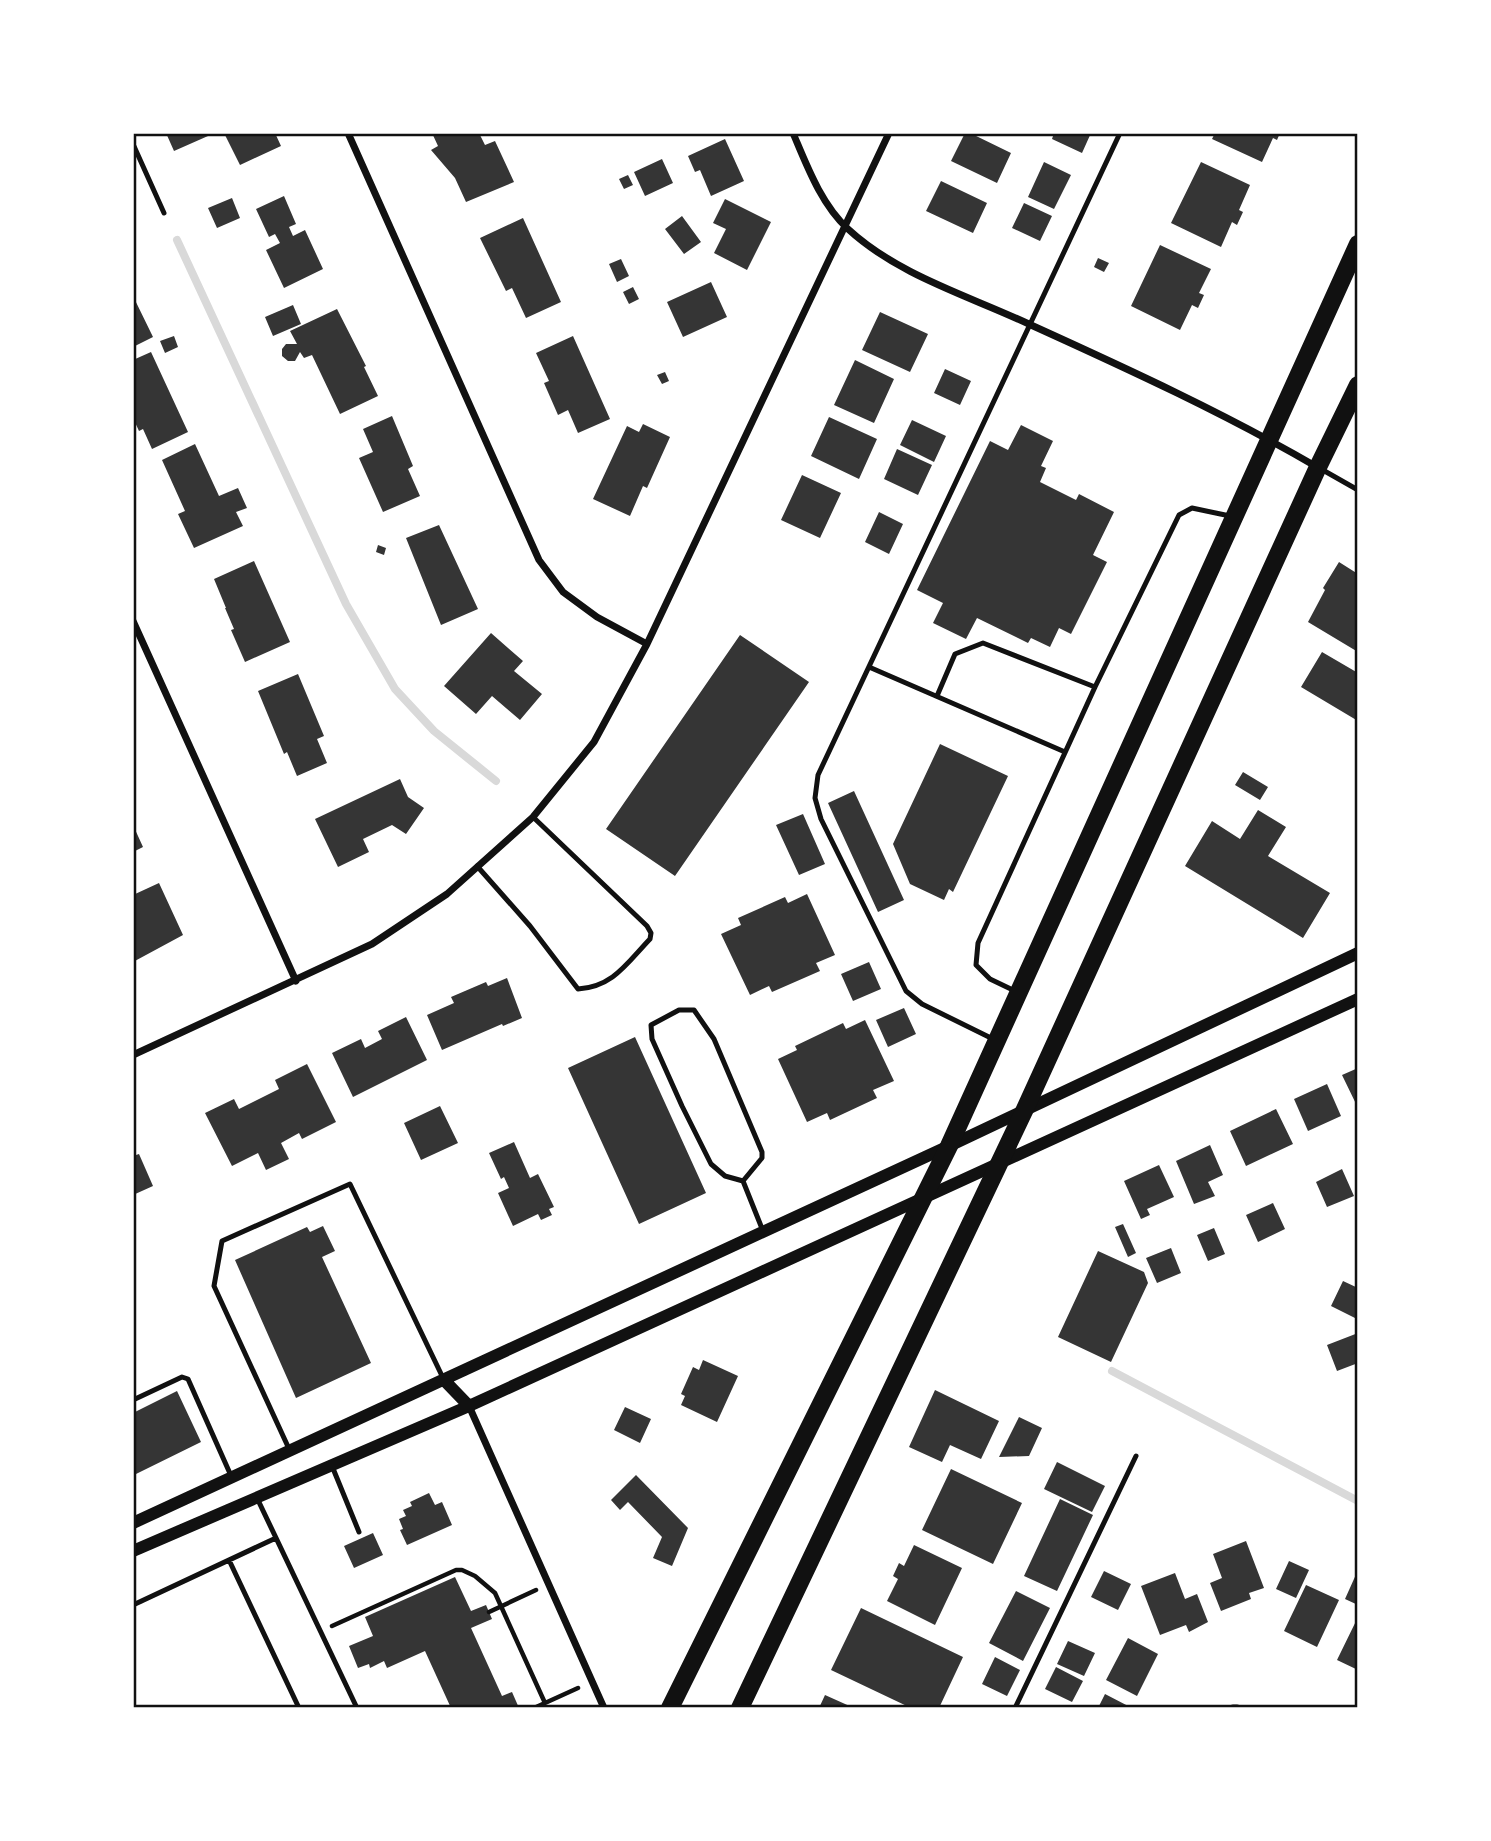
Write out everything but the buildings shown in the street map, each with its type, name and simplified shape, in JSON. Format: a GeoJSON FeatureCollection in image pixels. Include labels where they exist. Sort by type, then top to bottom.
{"type":"FeatureCollection","features":[{"type":"Feature","properties":{"kind":"main road"},"geometry":{"type":"LineString","coordinates":[[670,1708],[949,1146],[1358,244]]}},
{"type":"Feature","properties":{"kind":"main road"},"geometry":{"type":"LineString","coordinates":[[740,1708],[1025,1109],[1358,385]]}},
{"type":"Feature","properties":{"kind":"street"},"geometry":{"type":"LineString","coordinates":[[348,133],[539,560],[563,592],[597,618],[646,644]]}},
{"type":"Feature","properties":{"kind":"street"},"geometry":{"type":"LineString","coordinates":[[793,133],[820,193],[845,227],[872,250],[898,266],[1031,324],[1268,439],[1318,467]]}},
{"type":"Feature","properties":{"kind":"street"},"geometry":{"type":"LineString","coordinates":[[133,1055],[372,944],[447,894],[533,817],[594,742],[646,644],[889,133]]}},
{"type":"Feature","properties":{"kind":"street"},"geometry":{"type":"LineString","coordinates":[[133,621],[296,981]]}},
{"type":"Feature","properties":{"kind":"street"},"geometry":{"type":"LineString","coordinates":[[133,1523],[949,1146],[1358,953]]}},
{"type":"Feature","properties":{"kind":"street"},"geometry":{"type":"LineString","coordinates":[[133,1551],[469,1406],[1358,999]]}},
{"type":"Feature","properties":{"kind":"street"},"geometry":{"type":"LineString","coordinates":[[443,1380],[469,1406],[604,1708]]}},
{"type":"Feature","properties":{"kind":"lane"},"geometry":{"type":"LineString","coordinates":[[997,1041],[922,1004],[905,991],[821,819],[815,798],[818,775],[1120,133]]}},
{"type":"Feature","properties":{"kind":"lane"},"geometry":{"type":"LineString","coordinates":[[133,144],[164,213]]}},
{"type":"Feature","properties":{"kind":"lane"},"geometry":{"type":"LineString","coordinates":[[1318,467],[1358,490]]}},
{"type":"Feature","properties":{"kind":"lane"},"geometry":{"type":"LineString","coordinates":[[1019,992],[990,979],[976,965],[978,943],[1095,687],[1179,515],[1192,508],[1233,517]]}},
{"type":"Feature","properties":{"kind":"lane"},"geometry":{"type":"LineString","coordinates":[[937,696],[955,654],[983,643],[1095,687]]}},
{"type":"Feature","properties":{"kind":"lane"},"geometry":{"type":"LineString","coordinates":[[869,667],[1066,752]]}},
{"type":"Feature","properties":{"kind":"lane"},"geometry":{"type":"LineString","coordinates":[[477,866],[530,926],[578,989],[594,988],[608,982],[650,939],[651,933],[647,926],[533,817]]}},
{"type":"Feature","properties":{"kind":"lane"},"geometry":{"type":"LineString","coordinates":[[679,1010],[694,1010],[714,1039],[762,1152],[762,1157],[743,1181],[725,1176],[710,1164],[682,1106],[652,1039],[651,1025],[668,1014],[679,1010]]}},
{"type":"Feature","properties":{"kind":"lane"},"geometry":{"type":"LineString","coordinates":[[743,1181],[763,1231]]}},
{"type":"Feature","properties":{"kind":"lane"},"geometry":{"type":"LineString","coordinates":[[291,1451],[214,1286],[222,1241],[350,1184],[443,1380]]}},
{"type":"Feature","properties":{"kind":"lane"},"geometry":{"type":"LineString","coordinates":[[133,1400],[182,1377],[188,1379],[232,1478]]}},
{"type":"Feature","properties":{"kind":"lane"},"geometry":{"type":"LineString","coordinates":[[1015,1708],[1136,1456]]}},
{"type":"Feature","properties":{"kind":"lane"},"geometry":{"type":"LineString","coordinates":[[332,1465],[359,1532]]}},
{"type":"Feature","properties":{"kind":"lane"},"geometry":{"type":"LineString","coordinates":[[257,1498],[356,1708]]}},
{"type":"Feature","properties":{"kind":"lane"},"geometry":{"type":"LineString","coordinates":[[133,1605],[276,1538]]}},
{"type":"Feature","properties":{"kind":"lane"},"geometry":{"type":"LineString","coordinates":[[229,1560],[299,1708]]}},
{"type":"Feature","properties":{"kind":"path"},"geometry":{"type":"LineString","coordinates":[[321,1632],[456,1570],[462,1570],[475,1576],[495,1593],[545,1703]]}},
{"type":"Feature","properties":{"kind":"path"},"geometry":{"type":"LineString","coordinates":[[489,1612],[549,1584]]}},
{"type":"Feature","properties":{"kind":"path"},"geometry":{"type":"LineString","coordinates":[[534,1708],[592,1682]]}},
{"type":"Feature","properties":{"kind":"waterway"},"geometry":{"type":"LineString","coordinates":[[177,240],[346,604],[395,689],[434,731],[496,781]]}},
{"type":"Feature","properties":{"kind":"waterway"},"geometry":{"type":"LineString","coordinates":[[1112,1371],[1358,1501]]}}]}
